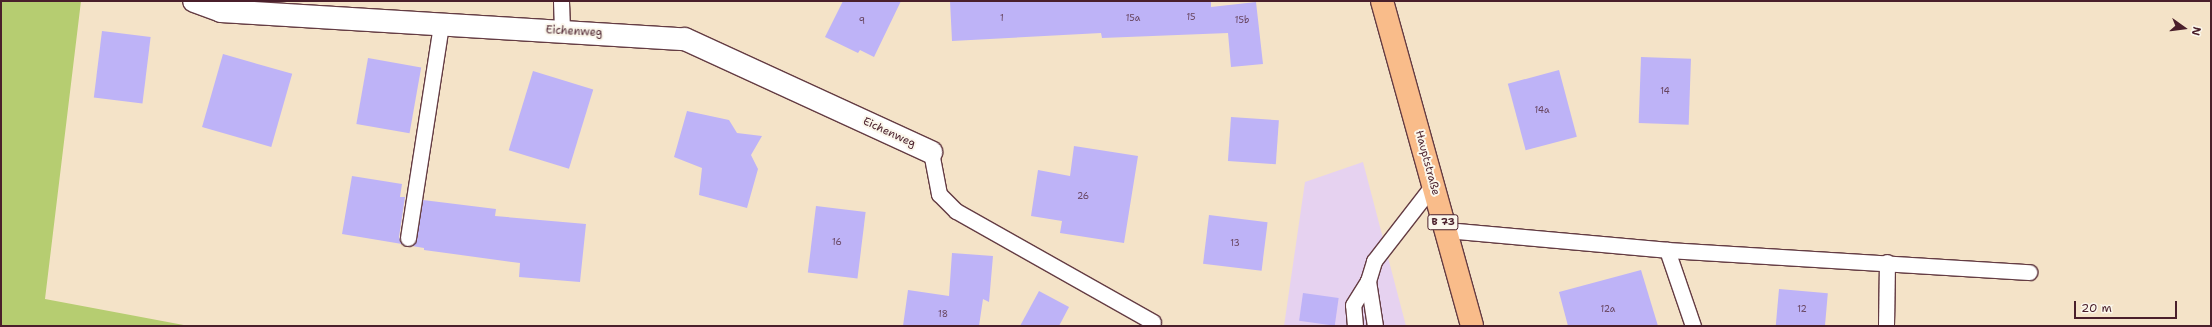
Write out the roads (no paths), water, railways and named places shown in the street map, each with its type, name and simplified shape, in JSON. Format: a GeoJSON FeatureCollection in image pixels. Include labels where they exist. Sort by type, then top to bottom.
{"type":"FeatureCollection","features":[{"type":"Feature","properties":{"kind":"main road","name":"Hauptstraße"},"geometry":{"type":"LineString","coordinates":[[1382,1],[1472,326]]}},
{"type":"Feature","properties":{"kind":"street","name":"Eichenweg"},"geometry":{"type":"LineString","coordinates":[[194,1],[222,11],[685,39],[931,152]]}},
{"type":"Feature","properties":{"kind":"lane"},"geometry":{"type":"LineString","coordinates":[[561,1],[562,31]]}},
{"type":"Feature","properties":{"kind":"lane"},"geometry":{"type":"LineString","coordinates":[[408,238],[442,24]]}},
{"type":"Feature","properties":{"kind":"lane"},"geometry":{"type":"LineString","coordinates":[[931,152],[939,194],[956,211],[1153,322]]}},
{"type":"Feature","properties":{"kind":"lane"},"geometry":{"type":"LineString","coordinates":[[1355,326],[1353,305],[1368,281],[1374,261],[1433,186]]}},
{"type":"Feature","properties":{"kind":"lane"},"geometry":{"type":"LineString","coordinates":[[1445,230],[1667,250],[1887,262],[2029,272]]}},
{"type":"Feature","properties":{"kind":"lane"},"geometry":{"type":"LineString","coordinates":[[1667,250],[1693,326]]}},
{"type":"Feature","properties":{"kind":"lane"},"geometry":{"type":"LineString","coordinates":[[1886,326],[1887,262]]}},
{"type":"Feature","properties":{"kind":"lane"},"geometry":{"type":"LineString","coordinates":[[1368,281],[1375,326]]}}]}
